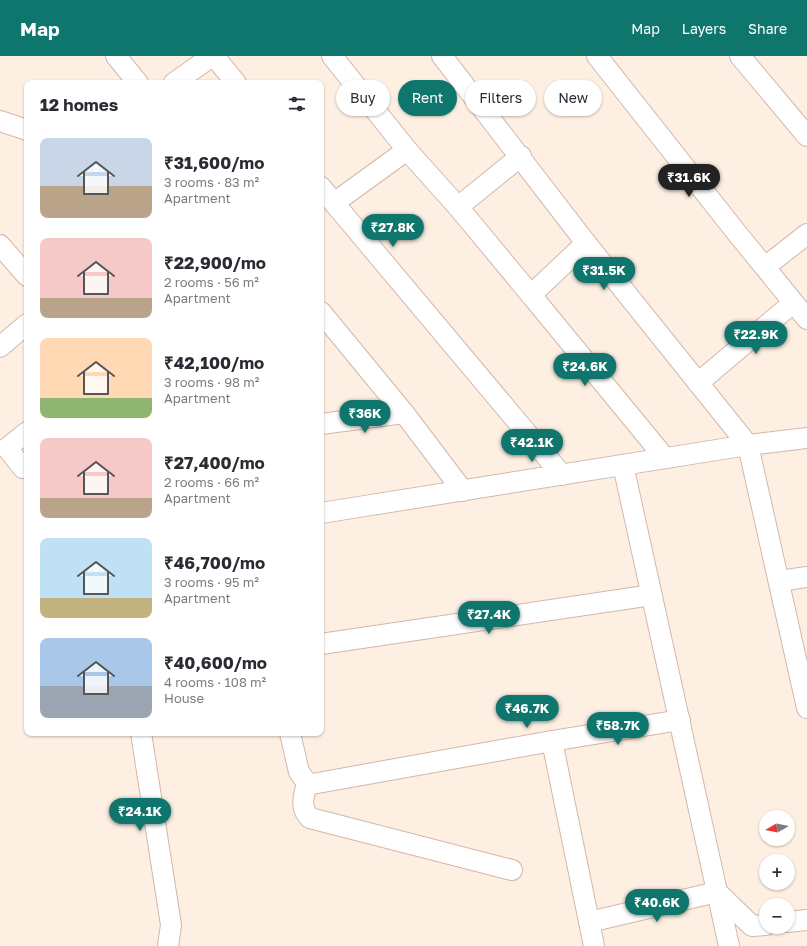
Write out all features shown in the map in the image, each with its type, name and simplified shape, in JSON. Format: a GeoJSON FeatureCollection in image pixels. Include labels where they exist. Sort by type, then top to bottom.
{"type":"FeatureCollection","features":[{"type":"Feature","properties":{"kind":"street"},"geometry":{"type":"LineString","coordinates":[[116,56],[136,80]]}},
{"type":"Feature","properties":{"kind":"street"},"geometry":{"type":"LineString","coordinates":[[178,80],[213,56],[233,80]]}},
{"type":"Feature","properties":{"kind":"street"},"geometry":{"type":"LineString","coordinates":[[332,56],[406,150],[458,207],[665,458]]}},
{"type":"Feature","properties":{"kind":"street"},"geometry":{"type":"LineString","coordinates":[[442,56],[521,156],[586,243],[748,445],[807,708]]}},
{"type":"Feature","properties":{"kind":"street"},"geometry":{"type":"LineString","coordinates":[[598,56],[807,319]]}},
{"type":"Feature","properties":{"kind":"street"},"geometry":{"type":"LineString","coordinates":[[740,56],[807,136]]}},
{"type":"Feature","properties":{"kind":"street"},"geometry":{"type":"LineString","coordinates":[[0,121],[24,129]]}},
{"type":"Feature","properties":{"kind":"street"},"geometry":{"type":"LineString","coordinates":[[334,203],[406,150]]}},
{"type":"Feature","properties":{"kind":"street"},"geometry":{"type":"LineString","coordinates":[[458,207],[521,156]]}},
{"type":"Feature","properties":{"kind":"street"},"geometry":{"type":"LineString","coordinates":[[324,191],[562,475]]}},
{"type":"Feature","properties":{"kind":"street"},"geometry":{"type":"LineString","coordinates":[[765,267],[807,234]]}},
{"type":"Feature","properties":{"kind":"street"},"geometry":{"type":"LineString","coordinates":[[531,295],[586,243]]}},
{"type":"Feature","properties":{"kind":"street"},"geometry":{"type":"LineString","coordinates":[[0,245],[24,273]]}},
{"type":"Feature","properties":{"kind":"street"},"geometry":{"type":"LineString","coordinates":[[698,383],[793,303]]}},
{"type":"Feature","properties":{"kind":"street"},"geometry":{"type":"LineString","coordinates":[[324,316],[404,413],[463,491]]}},
{"type":"Feature","properties":{"kind":"street"},"geometry":{"type":"LineString","coordinates":[[0,347],[24,327]]}},
{"type":"Feature","properties":{"kind":"street"},"geometry":{"type":"LineString","coordinates":[[324,424],[404,413]]}},
{"type":"Feature","properties":{"kind":"street"},"geometry":{"type":"LineString","coordinates":[[24,434],[3,449],[24,468]]}},
{"type":"Feature","properties":{"kind":"street"},"geometry":{"type":"LineString","coordinates":[[324,513],[748,445],[807,438]]}},
{"type":"Feature","properties":{"kind":"street"},"geometry":{"type":"LineString","coordinates":[[623,465],[729,946]]}},
{"type":"Feature","properties":{"kind":"street"},"geometry":{"type":"LineString","coordinates":[[779,581],[807,576]]}},
{"type":"Feature","properties":{"kind":"street"},"geometry":{"type":"LineString","coordinates":[[324,644],[652,595]]}},
{"type":"Feature","properties":{"kind":"street"},"geometry":{"type":"LineString","coordinates":[[307,783],[320,783],[552,741],[680,720]]}},
{"type":"Feature","properties":{"kind":"street"},"geometry":{"type":"LineString","coordinates":[[141,736],[171,925],[168,946]]}},
{"type":"Feature","properties":{"kind":"street"},"geometry":{"type":"LineString","coordinates":[[291,736],[299,772],[307,783],[302,805],[310,818],[512,870]]}},
{"type":"Feature","properties":{"kind":"street"},"geometry":{"type":"LineString","coordinates":[[552,741],[594,946]]}},
{"type":"Feature","properties":{"kind":"street"},"geometry":{"type":"LineString","coordinates":[[589,922],[717,892]]}},
{"type":"Feature","properties":{"kind":"street"},"geometry":{"type":"LineString","coordinates":[[717,892],[752,926],[759,925]]}},
{"type":"Feature","properties":{"kind":"street"},"geometry":{"type":"LineString","coordinates":[[795,921],[807,920]]}}]}
